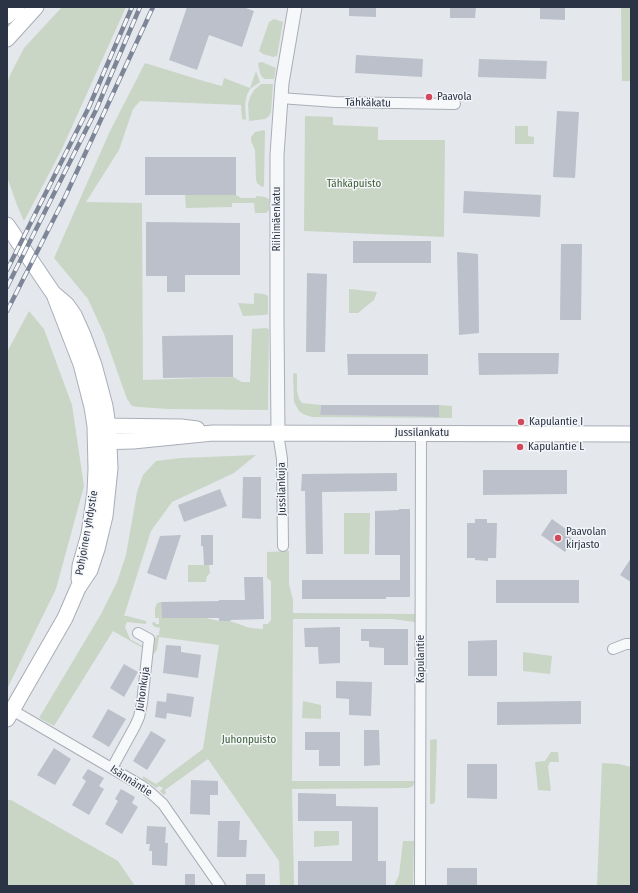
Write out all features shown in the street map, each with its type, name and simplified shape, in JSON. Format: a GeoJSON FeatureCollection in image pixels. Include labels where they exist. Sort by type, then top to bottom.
{"type":"FeatureCollection","features":[{"type":"Feature","properties":{"kind":"main road"},"geometry":{"type":"LineString","coordinates":[[7,16],[17,7]]}},
{"type":"Feature","properties":{"kind":"main road"},"geometry":{"type":"LineString","coordinates":[[7,39],[36,7]]}},
{"type":"Feature","properties":{"kind":"main road","name":"Pohjoinen yhdystie"},"geometry":{"type":"LineString","coordinates":[[7,226],[54,292],[67,305],[74,315],[89,350],[100,385],[103,441],[96,469],[94,505],[89,534],[80,566],[78,588],[64,618],[10,715]]}},
{"type":"Feature","properties":{"kind":"main road","name":"Jussilankatu"},"geometry":{"type":"LineString","coordinates":[[101,426],[181,426],[213,433]]}},
{"type":"Feature","properties":{"kind":"main road","name":"Jussilankatu"},"geometry":{"type":"LineString","coordinates":[[103,441],[133,441],[213,433],[631,434]]}},
{"type":"Feature","properties":{"kind":"street","name":"Riihimäenkatu"},"geometry":{"type":"LineString","coordinates":[[278,433],[276,219],[277,155],[280,98],[295,7]]}},
{"type":"Feature","properties":{"kind":"street","name":"Tähkäkatu"},"geometry":{"type":"LineString","coordinates":[[280,98],[334,102],[455,104]]}},
{"type":"Feature","properties":{"kind":"street","name":"Jussilankuja"},"geometry":{"type":"LineString","coordinates":[[278,433],[282,459],[283,546]]}},
{"type":"Feature","properties":{"kind":"street","name":"Kapulantie"},"geometry":{"type":"LineString","coordinates":[[420,433],[420,886]]}},
{"type":"Feature","properties":{"kind":"street","name":"Juhonkuja"},"geometry":{"type":"LineString","coordinates":[[112,768],[135,726],[139,717],[142,703],[149,639],[138,633]]}},
{"type":"Feature","properties":{"kind":"street"},"geometry":{"type":"LineString","coordinates":[[613,649],[626,644],[631,644]]}},
{"type":"Feature","properties":{"kind":"street","name":"Isännäntie"},"geometry":{"type":"LineString","coordinates":[[10,715],[112,768],[142,786],[163,804],[220,886]]}},
{"type":"Feature","properties":{"kind":"green space"},"geometry":{"type":"Polygon","coordinates":[[[62,7],[126,7],[61,151],[24,221],[7,177],[7,85],[10,75],[24,48],[62,7]]]}},
{"type":"Feature","properties":{"kind":"green space"},"geometry":{"type":"Polygon","coordinates":[[[621,7],[631,7],[631,81],[622,81],[621,7]]]}},
{"type":"Feature","properties":{"kind":"green space"},"geometry":{"type":"Polygon","coordinates":[[[274,19],[283,22],[277,56],[273,57],[259,51],[269,22],[274,19]]]}},
{"type":"Feature","properties":{"kind":"green space"},"geometry":{"type":"Polygon","coordinates":[[[262,62],[276,68],[274,79],[265,79],[262,77],[258,63],[262,62]]]}},
{"type":"Feature","properties":{"kind":"green space"},"geometry":{"type":"Polygon","coordinates":[[[145,63],[222,86],[224,78],[250,88],[256,71],[260,82],[250,89],[247,95],[245,104],[246,120],[242,119],[241,105],[140,101],[133,109],[119,150],[86,202],[142,203],[143,380],[233,377],[242,382],[250,382],[252,329],[267,328],[269,330],[268,410],[168,409],[132,406],[127,399],[104,334],[88,299],[54,258],[110,131],[145,63]]]}},
{"type":"Feature","properties":{"kind":"green space"},"geometry":{"type":"Polygon","coordinates":[[[261,84],[273,84],[271,112],[265,119],[249,121],[248,104],[250,97],[254,90],[261,84]]]}},
{"type":"Feature","properties":{"kind":"green space","name":"Tähkäpuisto"},"geometry":{"type":"Polygon","coordinates":[[[305,116],[333,117],[333,125],[378,127],[378,140],[445,140],[444,237],[304,231],[305,116]]]}},
{"type":"Feature","properties":{"kind":"green space"},"geometry":{"type":"Polygon","coordinates":[[[515,126],[528,126],[528,136],[534,137],[534,144],[515,144],[515,126]]]}},
{"type":"Feature","properties":{"kind":"green space"},"geometry":{"type":"Polygon","coordinates":[[[264,130],[264,186],[262,187],[257,183],[256,179],[255,150],[251,137],[255,132],[264,130]]]}},
{"type":"Feature","properties":{"kind":"green space"},"geometry":{"type":"Polygon","coordinates":[[[185,195],[236,195],[241,198],[256,198],[256,196],[265,197],[269,199],[269,210],[266,213],[255,213],[254,203],[232,203],[232,207],[186,208],[185,195]]]}},
{"type":"Feature","properties":{"kind":"green space"},"geometry":{"type":"Polygon","coordinates":[[[349,289],[377,292],[374,300],[358,313],[349,313],[349,289]]]}},
{"type":"Feature","properties":{"kind":"green space"},"geometry":{"type":"Polygon","coordinates":[[[254,293],[268,296],[268,314],[243,316],[238,303],[254,304],[254,293]]]}},
{"type":"Feature","properties":{"kind":"green space"},"geometry":{"type":"Polygon","coordinates":[[[29,311],[44,329],[72,405],[84,486],[56,589],[7,689],[7,352],[29,311]]]}},
{"type":"Feature","properties":{"kind":"green space"},"geometry":{"type":"Polygon","coordinates":[[[296,373],[299,399],[302,403],[321,405],[320,415],[438,417],[439,405],[452,406],[452,418],[312,417],[299,411],[294,402],[293,374],[296,373]]]}},
{"type":"Feature","properties":{"kind":"green space"},"geometry":{"type":"Polygon","coordinates":[[[256,455],[234,473],[172,502],[151,531],[124,616],[146,621],[146,624],[127,622],[125,627],[130,639],[144,647],[141,647],[113,631],[54,726],[39,718],[101,614],[117,582],[126,555],[137,492],[143,475],[156,461],[181,458],[256,455]]]}},
{"type":"Feature","properties":{"kind":"green space"},"geometry":{"type":"Polygon","coordinates":[[[344,513],[370,513],[369,554],[344,554],[344,513]]]}},
{"type":"Feature","properties":{"kind":"green space","name":"Juhonpuisto"},"geometry":{"type":"Polygon","coordinates":[[[289,551],[289,584],[293,600],[293,613],[416,614],[415,622],[392,619],[293,619],[292,781],[415,781],[413,786],[408,788],[292,789],[294,886],[280,886],[279,861],[208,759],[165,790],[166,793],[164,795],[160,791],[163,788],[159,786],[156,788],[143,779],[143,776],[156,784],[203,749],[219,645],[159,637],[157,650],[152,656],[155,639],[157,635],[159,635],[160,628],[155,627],[152,624],[155,622],[156,624],[159,624],[159,618],[155,618],[155,608],[157,603],[161,602],[162,618],[206,618],[219,621],[230,621],[250,628],[263,629],[263,624],[268,624],[271,620],[271,581],[267,578],[267,552],[289,551]]]}},
{"type":"Feature","properties":{"kind":"green space"},"geometry":{"type":"Polygon","coordinates":[[[188,565],[209,565],[210,573],[207,576],[206,582],[188,582],[188,565]]]}},
{"type":"Feature","properties":{"kind":"green space"},"geometry":{"type":"Polygon","coordinates":[[[523,652],[552,656],[550,674],[523,671],[523,652]]]}},
{"type":"Feature","properties":{"kind":"green space"},"geometry":{"type":"Polygon","coordinates":[[[303,701],[321,705],[321,719],[302,718],[303,701]]]}},
{"type":"Feature","properties":{"kind":"green space"},"geometry":{"type":"Polygon","coordinates":[[[430,740],[437,740],[435,802],[430,804],[430,740]]]}},
{"type":"Feature","properties":{"kind":"green space"},"geometry":{"type":"Polygon","coordinates":[[[551,752],[558,752],[559,762],[550,762],[548,766],[551,791],[538,790],[535,762],[545,761],[551,752]]]}},
{"type":"Feature","properties":{"kind":"green space"},"geometry":{"type":"Polygon","coordinates":[[[602,763],[619,764],[631,767],[631,886],[597,886],[602,763]]]}},
{"type":"Feature","properties":{"kind":"green space"},"geometry":{"type":"Polygon","coordinates":[[[7,800],[11,800],[118,861],[135,886],[7,886],[7,800]]]}},
{"type":"Feature","properties":{"kind":"green space"},"geometry":{"type":"Polygon","coordinates":[[[314,831],[339,831],[339,845],[314,847],[314,831]]]}},
{"type":"Feature","properties":{"kind":"green space"},"geometry":{"type":"Polygon","coordinates":[[[403,841],[414,841],[413,886],[394,886],[399,875],[403,841]]]}},
{"type":"Feature","properties":{"kind":"building"},"geometry":{"type":"Polygon","coordinates":[[[187,7],[243,7],[254,11],[242,47],[209,35],[197,70],[169,60],[187,7]]]}},
{"type":"Feature","properties":{"kind":"building"},"geometry":{"type":"Polygon","coordinates":[[[349,7],[376,7],[376,17],[349,16],[349,7]]]}},
{"type":"Feature","properties":{"kind":"building"},"geometry":{"type":"Polygon","coordinates":[[[450,7],[476,7],[475,18],[450,18],[450,7]]]}},
{"type":"Feature","properties":{"kind":"building"},"geometry":{"type":"Polygon","coordinates":[[[540,7],[565,7],[565,20],[540,19],[540,7]]]}},
{"type":"Feature","properties":{"kind":"building"},"geometry":{"type":"Polygon","coordinates":[[[356,55],[423,59],[422,77],[355,73],[356,55]]]}},
{"type":"Feature","properties":{"kind":"building"},"geometry":{"type":"Polygon","coordinates":[[[479,59],[547,61],[546,79],[478,77],[479,59]]]}},
{"type":"Feature","properties":{"kind":"building"},"geometry":{"type":"Polygon","coordinates":[[[557,111],[579,112],[575,178],[553,177],[557,111]]]}},
{"type":"Feature","properties":{"kind":"building"},"geometry":{"type":"Polygon","coordinates":[[[145,157],[236,157],[236,195],[145,195],[145,157]]]}},
{"type":"Feature","properties":{"kind":"building"},"geometry":{"type":"Polygon","coordinates":[[[464,191],[541,195],[540,217],[463,213],[464,191]]]}},
{"type":"Feature","properties":{"kind":"building"},"geometry":{"type":"Polygon","coordinates":[[[146,222],[240,223],[240,275],[185,275],[185,292],[167,292],[167,276],[146,276],[146,222]]]}},
{"type":"Feature","properties":{"kind":"building"},"geometry":{"type":"Polygon","coordinates":[[[353,241],[431,241],[431,263],[353,263],[353,241]]]}},
{"type":"Feature","properties":{"kind":"building"},"geometry":{"type":"Polygon","coordinates":[[[561,244],[582,244],[581,320],[560,320],[561,244]]]}},
{"type":"Feature","properties":{"kind":"building"},"geometry":{"type":"Polygon","coordinates":[[[457,252],[478,254],[479,333],[459,335],[457,252]]]}},
{"type":"Feature","properties":{"kind":"building"},"geometry":{"type":"Polygon","coordinates":[[[307,273],[327,274],[325,352],[306,352],[307,273]]]}},
{"type":"Feature","properties":{"kind":"building"},"geometry":{"type":"Polygon","coordinates":[[[233,335],[233,377],[163,378],[162,336],[233,335]]]}},
{"type":"Feature","properties":{"kind":"building"},"geometry":{"type":"Polygon","coordinates":[[[478,353],[559,353],[558,374],[479,375],[478,353]]]}},
{"type":"Feature","properties":{"kind":"building"},"geometry":{"type":"Polygon","coordinates":[[[347,354],[428,354],[428,375],[348,375],[347,354]]]}},
{"type":"Feature","properties":{"kind":"building"},"geometry":{"type":"Polygon","coordinates":[[[321,405],[439,405],[439,417],[320,415],[321,405]]]}},
{"type":"Feature","properties":{"kind":"building"},"geometry":{"type":"Polygon","coordinates":[[[483,470],[567,470],[567,494],[483,495],[483,470]]]}},
{"type":"Feature","properties":{"kind":"building"},"geometry":{"type":"Polygon","coordinates":[[[397,473],[397,491],[322,492],[323,554],[306,554],[305,491],[301,491],[302,474],[397,473]]]}},
{"type":"Feature","properties":{"kind":"building"},"geometry":{"type":"Polygon","coordinates":[[[243,477],[261,477],[261,519],[242,518],[243,477]]]}},
{"type":"Feature","properties":{"kind":"building"},"geometry":{"type":"Polygon","coordinates":[[[220,489],[227,506],[184,522],[178,505],[220,489]]]}},
{"type":"Feature","properties":{"kind":"building"},"geometry":{"type":"Polygon","coordinates":[[[410,509],[410,597],[386,597],[386,599],[302,599],[302,580],[400,580],[400,555],[375,555],[375,511],[410,509]]]}},
{"type":"Feature","properties":{"kind":"building"},"geometry":{"type":"Polygon","coordinates":[[[475,519],[487,519],[487,523],[497,523],[496,558],[488,558],[488,561],[467,558],[467,523],[475,523],[475,519]]]}},
{"type":"Feature","properties":{"kind":"building","name":"Paavolan kirjasto"},"geometry":{"type":"Polygon","coordinates":[[[552,519],[570,532],[567,535],[574,540],[565,552],[541,535],[552,519]]]}},
{"type":"Feature","properties":{"kind":"building"},"geometry":{"type":"Polygon","coordinates":[[[181,535],[166,580],[147,573],[160,536],[181,535]]]}},
{"type":"Feature","properties":{"kind":"building"},"geometry":{"type":"Polygon","coordinates":[[[201,535],[213,535],[213,565],[204,565],[201,535]]]}},
{"type":"Feature","properties":{"kind":"building"},"geometry":{"type":"Polygon","coordinates":[[[631,558],[631,582],[620,575],[631,558]]]}},
{"type":"Feature","properties":{"kind":"building"},"geometry":{"type":"Polygon","coordinates":[[[244,577],[263,577],[264,619],[219,621],[219,618],[162,618],[161,602],[245,600],[244,577]]]}},
{"type":"Feature","properties":{"kind":"building"},"geometry":{"type":"Polygon","coordinates":[[[496,580],[579,580],[579,603],[496,603],[496,580]]]}},
{"type":"Feature","properties":{"kind":"building"},"geometry":{"type":"Polygon","coordinates":[[[340,627],[340,663],[319,664],[318,647],[305,647],[304,628],[340,627]]]}},
{"type":"Feature","properties":{"kind":"building"},"geometry":{"type":"Polygon","coordinates":[[[361,629],[408,629],[408,665],[384,665],[384,648],[369,647],[369,641],[361,641],[361,629]]]}},
{"type":"Feature","properties":{"kind":"building"},"geometry":{"type":"Polygon","coordinates":[[[497,640],[497,676],[468,676],[468,641],[497,640]]]}},
{"type":"Feature","properties":{"kind":"building"},"geometry":{"type":"Polygon","coordinates":[[[166,645],[181,646],[181,652],[201,655],[198,678],[163,673],[166,645]]]}},
{"type":"Feature","properties":{"kind":"building"},"geometry":{"type":"Polygon","coordinates":[[[124,664],[138,672],[124,697],[110,688],[124,664]]]}},
{"type":"Feature","properties":{"kind":"building"},"geometry":{"type":"Polygon","coordinates":[[[336,681],[372,682],[371,716],[349,715],[349,699],[336,698],[336,681]]]}},
{"type":"Feature","properties":{"kind":"building"},"geometry":{"type":"Polygon","coordinates":[[[167,693],[194,697],[191,717],[167,713],[166,719],[155,717],[157,701],[166,702],[167,693]]]}},
{"type":"Feature","properties":{"kind":"building"},"geometry":{"type":"Polygon","coordinates":[[[581,701],[581,724],[497,725],[497,702],[581,701]]]}},
{"type":"Feature","properties":{"kind":"building"},"geometry":{"type":"Polygon","coordinates":[[[108,709],[126,719],[109,747],[92,737],[108,709]]]}},
{"type":"Feature","properties":{"kind":"building"},"geometry":{"type":"Polygon","coordinates":[[[364,730],[379,730],[380,765],[364,766],[364,730]]]}},
{"type":"Feature","properties":{"kind":"building"},"geometry":{"type":"Polygon","coordinates":[[[151,731],[166,740],[147,770],[133,761],[151,731]]]}},
{"type":"Feature","properties":{"kind":"building"},"geometry":{"type":"Polygon","coordinates":[[[305,732],[340,732],[340,766],[319,766],[319,750],[305,750],[305,732]]]}},
{"type":"Feature","properties":{"kind":"building"},"geometry":{"type":"Polygon","coordinates":[[[54,748],[71,759],[55,785],[37,775],[54,748]]]}},
{"type":"Feature","properties":{"kind":"building"},"geometry":{"type":"Polygon","coordinates":[[[467,764],[497,764],[497,799],[467,798],[467,764]]]}},
{"type":"Feature","properties":{"kind":"building"},"geometry":{"type":"Polygon","coordinates":[[[88,769],[104,778],[99,786],[104,789],[89,815],[72,805],[86,781],[82,778],[88,769]]]}},
{"type":"Feature","properties":{"kind":"building"},"geometry":{"type":"Polygon","coordinates":[[[191,780],[218,781],[218,795],[210,795],[210,815],[190,814],[191,780]]]}},
{"type":"Feature","properties":{"kind":"building"},"geometry":{"type":"Polygon","coordinates":[[[121,789],[135,797],[132,803],[138,807],[122,834],[105,824],[118,801],[115,799],[121,789]]]}},
{"type":"Feature","properties":{"kind":"building"},"geometry":{"type":"Polygon","coordinates":[[[298,793],[336,794],[336,806],[378,807],[378,861],[386,861],[386,886],[298,886],[298,861],[352,861],[352,821],[298,821],[298,793]]]}},
{"type":"Feature","properties":{"kind":"building"},"geometry":{"type":"Polygon","coordinates":[[[218,821],[240,821],[239,840],[247,840],[246,857],[217,857],[218,821]]]}},
{"type":"Feature","properties":{"kind":"building"},"geometry":{"type":"Polygon","coordinates":[[[147,826],[166,827],[165,843],[168,843],[167,866],[152,865],[152,851],[149,851],[150,844],[146,844],[147,826]]]}},
{"type":"Feature","properties":{"kind":"building"},"geometry":{"type":"Polygon","coordinates":[[[447,868],[477,868],[477,886],[447,886],[447,868]]]}},
{"type":"Feature","properties":{"kind":"building"},"geometry":{"type":"Polygon","coordinates":[[[185,874],[195,874],[195,886],[185,886],[185,874]]]}},
{"type":"Feature","properties":{"kind":"building"},"geometry":{"type":"Polygon","coordinates":[[[246,874],[265,874],[265,886],[246,886],[246,874]]]}},
{"type":"Feature","properties":{"kind":"railway"},"geometry":{"type":"LineString","coordinates":[[7,270],[89,107],[132,7]]}},
{"type":"Feature","properties":{"kind":"railway"},"geometry":{"type":"LineString","coordinates":[[7,287],[96,110],[140,7]]}},
{"type":"Feature","properties":{"kind":"railway"},"geometry":{"type":"LineString","coordinates":[[7,311],[66,195],[153,7]]}},
{"type":"Feature","properties":{"kind":"place","name":"Paavola"},"geometry":{"type":"Point","coordinates":[429,97]}},
{"type":"Feature","properties":{"kind":"place","name":"Kapulantie I"},"geometry":{"type":"Point","coordinates":[521,422]}},
{"type":"Feature","properties":{"kind":"place","name":"Kapulantie L"},"geometry":{"type":"Point","coordinates":[520,447]}},
{"type":"Feature","properties":{"kind":"place","name":"Paavolan kirjasto"},"geometry":{"type":"Point","coordinates":[558,538]}}]}
